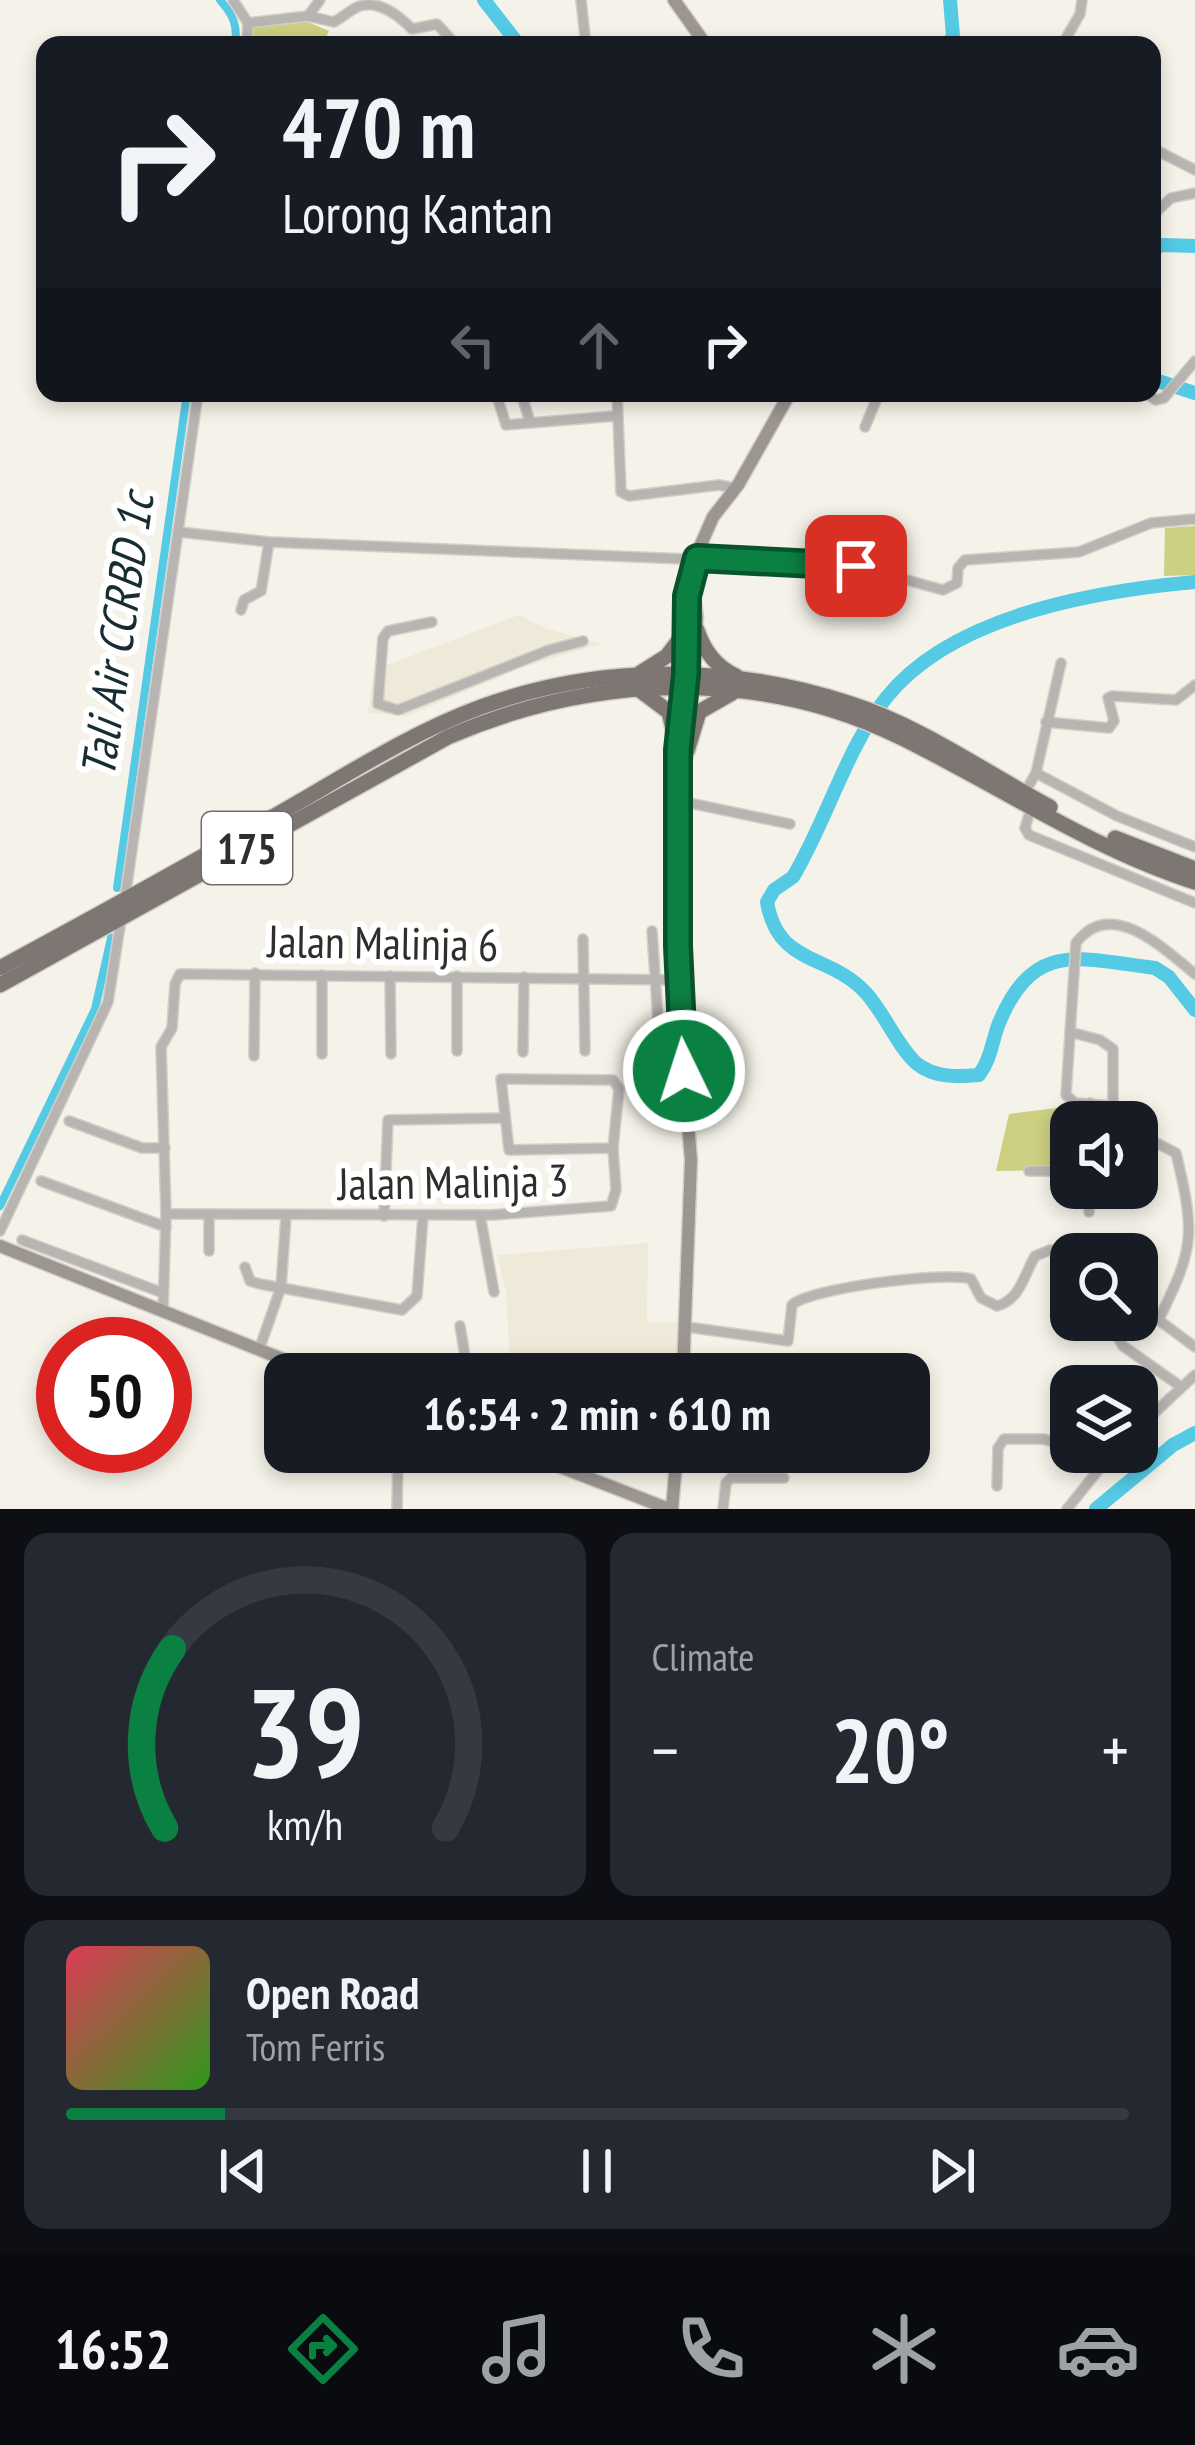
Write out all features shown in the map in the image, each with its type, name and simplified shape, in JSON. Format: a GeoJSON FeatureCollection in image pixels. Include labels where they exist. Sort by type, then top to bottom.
{"type":"FeatureCollection","features":[{"type":"Feature","properties":{"kind":"highway"},"geometry":{"type":"LineString","coordinates":[[691,631],[711,658],[741,684],[699,712],[683,750],[669,712],[637,681],[691,631]]}},
{"type":"Feature","properties":{"kind":"highway","name":"175"},"geometry":{"type":"LineString","coordinates":[[0,968],[123,909],[448,737],[522,709],[637,681]]}},
{"type":"Feature","properties":{"kind":"highway","name":"175"},"geometry":{"type":"LineString","coordinates":[[0,985],[405,743],[478,708],[541,691],[637,681],[741,684],[849,710],[885,724],[1132,858],[1195,881]]}},
{"type":"Feature","properties":{"kind":"highway","name":"175"},"geometry":{"type":"LineString","coordinates":[[1028,800],[1195,869]]}},
{"type":"Feature","properties":{"kind":"main road"},"geometry":{"type":"LineString","coordinates":[[674,0],[700,36]]}},
{"type":"Feature","properties":{"kind":"main road"},"geometry":{"type":"LineString","coordinates":[[685,1353],[691,1160],[679,980],[680,794],[691,578],[712,517],[735,488],[785,402]]}},
{"type":"Feature","properties":{"kind":"main road"},"geometry":{"type":"LineString","coordinates":[[0,1246],[34,1252],[72,1267],[267,1353]]}},
{"type":"Feature","properties":{"kind":"main road"},"geometry":{"type":"LineString","coordinates":[[577,1473],[670,1509],[674,1473]]}},
{"type":"Feature","properties":{"kind":"street"},"geometry":{"type":"LineString","coordinates":[[233,0],[248,23],[247,36]]}},
{"type":"Feature","properties":{"kind":"street"},"geometry":{"type":"LineString","coordinates":[[308,16],[320,0]]}},
{"type":"Feature","properties":{"kind":"street"},"geometry":{"type":"LineString","coordinates":[[580,0],[585,36]]}},
{"type":"Feature","properties":{"kind":"street"},"geometry":{"type":"LineString","coordinates":[[1067,36],[1082,0]]}},
{"type":"Feature","properties":{"kind":"street"},"geometry":{"type":"LineString","coordinates":[[248,23],[308,16],[334,22],[358,3],[388,9],[412,29],[437,24],[448,36]]}},
{"type":"Feature","properties":{"kind":"street"},"geometry":{"type":"LineString","coordinates":[[1161,153],[1195,170]]}},
{"type":"Feature","properties":{"kind":"street"},"geometry":{"type":"LineString","coordinates":[[1161,207],[1171,198],[1195,193]]}},
{"type":"Feature","properties":{"kind":"street"},"geometry":{"type":"LineString","coordinates":[[1161,398],[1195,361]]}},
{"type":"Feature","properties":{"kind":"street"},"geometry":{"type":"LineString","coordinates":[[0,1231],[108,1002],[198,402]]}},
{"type":"Feature","properties":{"kind":"street"},"geometry":{"type":"LineString","coordinates":[[498,402],[503,424],[615,416]]}},
{"type":"Feature","properties":{"kind":"street"},"geometry":{"type":"LineString","coordinates":[[524,402],[530,422]]}},
{"type":"Feature","properties":{"kind":"street"},"geometry":{"type":"LineString","coordinates":[[616,402],[620,488],[625,495],[714,485],[735,488]]}},
{"type":"Feature","properties":{"kind":"street"},"geometry":{"type":"LineString","coordinates":[[865,427],[875,402]]}},
{"type":"Feature","properties":{"kind":"street"},"geometry":{"type":"LineString","coordinates":[[179,532],[268,542],[856,566],[943,590],[956,583],[958,568],[965,560],[1078,553],[1151,523],[1195,519]]}},
{"type":"Feature","properties":{"kind":"street"},"geometry":{"type":"LineString","coordinates":[[241,610],[244,599],[261,591],[268,542]]}},
{"type":"Feature","properties":{"kind":"street"},"geometry":{"type":"LineString","coordinates":[[432,622],[388,631],[383,638],[378,704],[398,710],[583,641]]}},
{"type":"Feature","properties":{"kind":"street"},"geometry":{"type":"LineString","coordinates":[[1061,663],[1028,800],[1025,828],[1029,836],[1195,903]]}},
{"type":"Feature","properties":{"kind":"street"},"geometry":{"type":"LineString","coordinates":[[466,682],[478,708]]}},
{"type":"Feature","properties":{"kind":"street"},"geometry":{"type":"LineString","coordinates":[[1046,722],[1109,728],[1113,724],[1108,698],[1176,700],[1195,685]]}},
{"type":"Feature","properties":{"kind":"street"},"geometry":{"type":"LineString","coordinates":[[1036,773],[1117,817],[1195,847]]}},
{"type":"Feature","properties":{"kind":"street"},"geometry":{"type":"LineString","coordinates":[[680,794],[790,824]]}},
{"type":"Feature","properties":{"kind":"street"},"geometry":{"type":"LineString","coordinates":[[1073,1101],[1066,1095],[1075,949],[1081,936],[1095,926],[1123,925],[1154,940],[1195,974]]}},
{"type":"Feature","properties":{"kind":"street"},"geometry":{"type":"LineString","coordinates":[[652,932],[660,1050]]}},
{"type":"Feature","properties":{"kind":"street"},"geometry":{"type":"LineString","coordinates":[[583,939],[585,1051]]}},
{"type":"Feature","properties":{"kind":"street","name":"Jalan Malinja 6"},"geometry":{"type":"LineString","coordinates":[[165,1148],[162,1040],[172,1028],[180,974],[679,980]]}},
{"type":"Feature","properties":{"kind":"street"},"geometry":{"type":"LineString","coordinates":[[254,1056],[255,974]]}},
{"type":"Feature","properties":{"kind":"street"},"geometry":{"type":"LineString","coordinates":[[322,975],[322,1054]]}},
{"type":"Feature","properties":{"kind":"street"},"geometry":{"type":"LineString","coordinates":[[390,976],[391,1054]]}},
{"type":"Feature","properties":{"kind":"street"},"geometry":{"type":"LineString","coordinates":[[457,976],[457,1051]]}},
{"type":"Feature","properties":{"kind":"street"},"geometry":{"type":"LineString","coordinates":[[523,1052],[524,977]]}},
{"type":"Feature","properties":{"kind":"street"},"geometry":{"type":"LineString","coordinates":[[1070,1032],[1113,1049],[1113,1101]]}},
{"type":"Feature","properties":{"kind":"street","name":"Jalan Malinja 3"},"geometry":{"type":"LineString","coordinates":[[41,1180],[166,1221],[208,1215],[480,1215],[611,1206],[616,1190],[613,1148],[619,1089],[613,1080],[501,1079],[505,1118]]}},
{"type":"Feature","properties":{"kind":"street"},"geometry":{"type":"LineString","coordinates":[[384,1216],[388,1120],[505,1118],[508,1150],[613,1148]]}},
{"type":"Feature","properties":{"kind":"street"},"geometry":{"type":"LineString","coordinates":[[69,1121],[142,1148],[165,1148],[163,1311]]}},
{"type":"Feature","properties":{"kind":"street"},"geometry":{"type":"LineString","coordinates":[[1158,1144],[1176,1154],[1190,1225],[1190,1255],[1159,1318],[1195,1347]]}},
{"type":"Feature","properties":{"kind":"street"},"geometry":{"type":"LineString","coordinates":[[1029,1171],[1050,1172]]}},
{"type":"Feature","properties":{"kind":"street"},"geometry":{"type":"LineString","coordinates":[[208,1215],[209,1251]]}},
{"type":"Feature","properties":{"kind":"street"},"geometry":{"type":"LineString","coordinates":[[480,1215],[494,1292]]}},
{"type":"Feature","properties":{"kind":"street"},"geometry":{"type":"LineString","coordinates":[[245,1267],[250,1281],[402,1310],[410,1306],[418,1288],[423,1216]]}},
{"type":"Feature","properties":{"kind":"street"},"geometry":{"type":"LineString","coordinates":[[259,1350],[281,1287],[286,1217]]}},
{"type":"Feature","properties":{"kind":"street"},"geometry":{"type":"LineString","coordinates":[[22,1240],[34,1252]]}},
{"type":"Feature","properties":{"kind":"street"},"geometry":{"type":"LineString","coordinates":[[687,1327],[788,1341],[792,1305],[804,1296],[880,1282],[958,1276],[971,1279],[981,1298],[997,1306],[1018,1292],[1035,1256],[1050,1250]]}},
{"type":"Feature","properties":{"kind":"street"},"geometry":{"type":"LineString","coordinates":[[91,1275],[163,1293]]}},
{"type":"Feature","properties":{"kind":"street"},"geometry":{"type":"LineString","coordinates":[[460,1326],[464,1353]]}},
{"type":"Feature","properties":{"kind":"street"},"geometry":{"type":"LineString","coordinates":[[1120,1341],[1180,1386]]}},
{"type":"Feature","properties":{"kind":"street"},"geometry":{"type":"LineString","coordinates":[[1158,1408],[1195,1375]]}},
{"type":"Feature","properties":{"kind":"street"},"geometry":{"type":"LineString","coordinates":[[997,1486],[998,1448],[1004,1439],[1050,1441]]}},
{"type":"Feature","properties":{"kind":"street"},"geometry":{"type":"LineString","coordinates":[[398,1473],[398,1509]]}},
{"type":"Feature","properties":{"kind":"street"},"geometry":{"type":"LineString","coordinates":[[1067,1509],[1096,1473]]}},
{"type":"Feature","properties":{"kind":"street"},"geometry":{"type":"LineString","coordinates":[[723,1509],[731,1478],[784,1478]]}},
{"type":"Feature","properties":{"kind":"shaded area"},"geometry":{"type":"Polygon","coordinates":[[[519,615],[601,644],[523,667],[408,716],[368,713],[374,670],[519,615]]]}},
{"type":"Feature","properties":{"kind":"shaded area"},"geometry":{"type":"Polygon","coordinates":[[[648,1243],[647,1322],[681,1323],[679,1353],[510,1353],[506,1291],[497,1255],[648,1243]]]}},
{"type":"Feature","properties":{"kind":"green space"},"geometry":{"type":"Polygon","coordinates":[[[299,18],[329,31],[326,36],[249,36],[250,26],[299,18]]]}},
{"type":"Feature","properties":{"kind":"green space"},"geometry":{"type":"Polygon","coordinates":[[[1195,526],[1195,575],[1164,576],[1165,528],[1195,526]]]}},
{"type":"Feature","properties":{"kind":"green space"},"geometry":{"type":"Polygon","coordinates":[[[1050,1109],[1050,1170],[996,1171],[1009,1114],[1050,1109]]]}},
{"type":"Feature","properties":{"kind":"waterway","name":"Tali Air CCRBD 1c"},"geometry":{"type":"LineString","coordinates":[[220,0],[234,21],[236,36]]}},
{"type":"Feature","properties":{"kind":"waterway"},"geometry":{"type":"LineString","coordinates":[[484,0],[512,36]]}},
{"type":"Feature","properties":{"kind":"waterway"},"geometry":{"type":"LineString","coordinates":[[950,0],[953,36]]}},
{"type":"Feature","properties":{"kind":"waterway"},"geometry":{"type":"LineString","coordinates":[[1161,246],[1195,246]]}},
{"type":"Feature","properties":{"kind":"waterway"},"geometry":{"type":"LineString","coordinates":[[1161,382],[1195,393]]}},
{"type":"Feature","properties":{"kind":"waterway","name":"Tali Air CCRBD 1c"},"geometry":{"type":"LineString","coordinates":[[117,888],[186,402]]}},
{"type":"Feature","properties":{"kind":"waterway"},"geometry":{"type":"LineString","coordinates":[[1195,582],[1114,592],[1028,612],[948,646],[914,670],[872,718],[793,877],[774,890],[767,902],[782,938],[852,980],[873,1001],[916,1063],[938,1074],[979,1075],[1013,996],[1044,966],[1062,961],[1155,968],[1169,977],[1195,1010]]}},
{"type":"Feature","properties":{"kind":"waterway","name":"Tali Air CCRBD 1c"},"geometry":{"type":"LineString","coordinates":[[0,1206],[95,1009],[111,938]]}},
{"type":"Feature","properties":{"kind":"waterway"},"geometry":{"type":"LineString","coordinates":[[1096,1509],[1173,1445],[1195,1433]]}},
{"type":"Feature","properties":{"kind":"route"},"geometry":{"type":"LineString","coordinates":[[684,1071],[678,946],[678,750],[687,596],[697,558],[856,566]]}}]}
